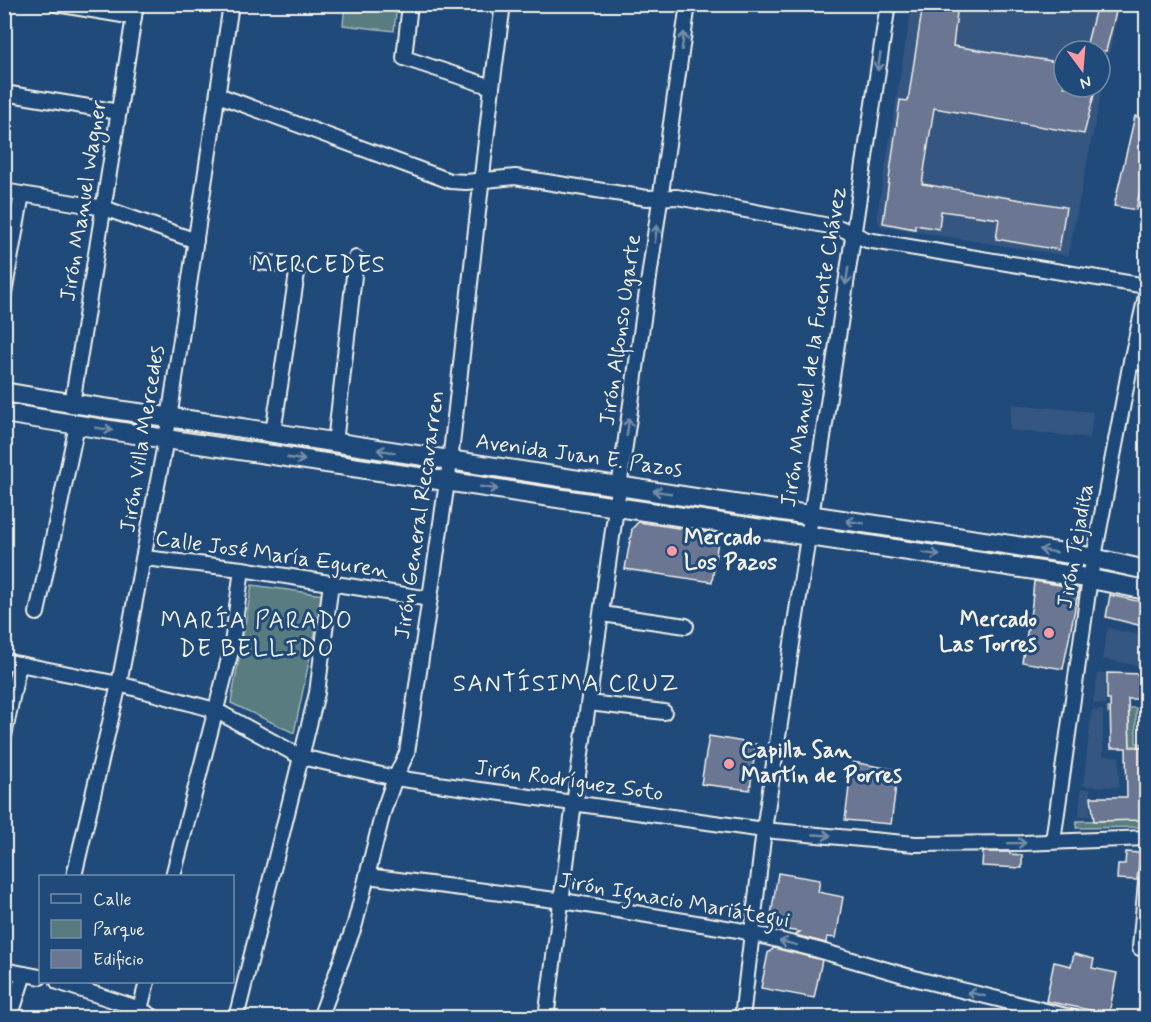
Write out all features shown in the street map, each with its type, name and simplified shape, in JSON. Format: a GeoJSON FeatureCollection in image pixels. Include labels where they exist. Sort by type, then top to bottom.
{"type":"FeatureCollection","features":[{"type":"Feature","properties":{"kind":"street"},"geometry":{"type":"LineString","coordinates":[[56,4],[135,11]]}},
{"type":"Feature","properties":{"kind":"street","name":"Jirón Villa Mercedes"},"geometry":{"type":"LineString","coordinates":[[74,875],[119,684],[166,439],[231,4]]}},
{"type":"Feature","properties":{"kind":"street"},"geometry":{"type":"LineString","coordinates":[[410,4],[404,58],[492,87]]}},
{"type":"Feature","properties":{"kind":"street","name":"Jirón General Recavarren"},"geometry":{"type":"LineString","coordinates":[[320,1017],[355,924],[383,813],[395,778],[407,753],[448,481],[503,4]]}},
{"type":"Feature","properties":{"kind":"street","name":"Jirón Alfonso Ugarte"},"geometry":{"type":"LineString","coordinates":[[546,1017],[563,901],[574,803],[688,4]]}},
{"type":"Feature","properties":{"kind":"street","name":"Jirón Manuel de la Fuente Chávez"},"geometry":{"type":"LineString","coordinates":[[742,1017],[764,830],[888,4]]}},
{"type":"Feature","properties":{"kind":"street","name":"Jirón Manuel Wagner"},"geometry":{"type":"LineString","coordinates":[[72,404],[135,11]]}},
{"type":"Feature","properties":{"kind":"street"},"geometry":{"type":"LineString","coordinates":[[4,93],[119,112]]}},
{"type":"Feature","properties":{"kind":"street"},"geometry":{"type":"LineString","coordinates":[[218,95],[450,181],[515,177],[647,198],[677,197],[840,228],[867,240],[1146,286]]}},
{"type":"Feature","properties":{"kind":"street"},"geometry":{"type":"LineString","coordinates":[[4,191],[104,208],[196,241]]}},
{"type":"Feature","properties":{"kind":"street"},"geometry":{"type":"LineString","coordinates":[[4,293],[22,194]]}},
{"type":"Feature","properties":{"kind":"street"},"geometry":{"type":"LineString","coordinates":[[335,443],[356,258]]}},
{"type":"Feature","properties":{"kind":"street"},"geometry":{"type":"LineString","coordinates":[[259,262],[288,265],[297,273],[273,433]]}},
{"type":"Feature","properties":{"kind":"street","name":"Jirón Tejadita"},"geometry":{"type":"LineString","coordinates":[[1053,842],[1090,578],[1131,361],[1146,296]]}},
{"type":"Feature","properties":{"kind":"street"},"geometry":{"type":"LineString","coordinates":[[1131,361],[1146,364]]}},
{"type":"Feature","properties":{"kind":"street","name":"Avenida Juan E. Pazos"},"geometry":{"type":"LineString","coordinates":[[4,392],[450,462],[620,485],[1095,558],[1146,570]]}},
{"type":"Feature","properties":{"kind":"street","name":"Avenida Juan E. Pazos"},"geometry":{"type":"LineString","coordinates":[[4,413],[1090,578],[1146,590]]}},
{"type":"Feature","properties":{"kind":"street"},"geometry":{"type":"LineString","coordinates":[[37,613],[77,425]]}},
{"type":"Feature","properties":{"kind":"street","name":"Calle José María Eguren"},"geometry":{"type":"LineString","coordinates":[[144,558],[242,568],[430,598]]}},
{"type":"Feature","properties":{"kind":"street"},"geometry":{"type":"LineString","coordinates":[[173,875],[231,651],[242,568]]}},
{"type":"Feature","properties":{"kind":"street"},"geometry":{"type":"LineString","coordinates":[[236,1017],[317,693],[331,583]]}},
{"type":"Feature","properties":{"kind":"street"},"geometry":{"type":"LineString","coordinates":[[602,614],[686,626]]}},
{"type":"Feature","properties":{"kind":"street","name":"Jirón Rodríguez Soto"},"geometry":{"type":"LineString","coordinates":[[4,660],[119,684],[224,714],[301,757],[395,778],[764,830],[915,844],[1146,838]]}},
{"type":"Feature","properties":{"kind":"street"},"geometry":{"type":"LineString","coordinates":[[4,735],[19,664]]}},
{"type":"Feature","properties":{"kind":"street"},"geometry":{"type":"LineString","coordinates":[[589,703],[664,712]]}},
{"type":"Feature","properties":{"kind":"street","name":"Jirón Ignacio Mariátegui"},"geometry":{"type":"LineString","coordinates":[[367,876],[563,901],[738,930],[921,980],[1074,1017]]}},
{"type":"Feature","properties":{"kind":"street"},"geometry":{"type":"LineString","coordinates":[[1140,948],[1146,882]]}},
{"type":"Feature","properties":{"kind":"street"},"geometry":{"type":"LineString","coordinates":[[4,970],[39,977]]}},
{"type":"Feature","properties":{"kind":"street"},"geometry":{"type":"LineString","coordinates":[[10,1017],[24,974]]}},
{"type":"Feature","properties":{"kind":"street"},"geometry":{"type":"LineString","coordinates":[[64,983],[140,1009],[155,1017]]}},
{"type":"Feature","properties":{"kind":"street"},"geometry":{"type":"LineString","coordinates":[[140,1009],[146,983]]}},
{"type":"Feature","properties":{"kind":"shaded area"},"geometry":{"type":"Polygon","coordinates":[[[912,5],[1119,5],[1112,39],[1052,39],[1052,99],[1100,99],[1068,256],[880,226],[877,216],[912,5]]]}},
{"type":"Feature","properties":{"kind":"shaded area"},"geometry":{"type":"Polygon","coordinates":[[[1012,404],[1093,412],[1090,438],[1009,430],[1012,404]]]}},
{"type":"Feature","properties":{"kind":"shaded area"},"geometry":{"type":"Polygon","coordinates":[[[1108,628],[1146,637],[1146,667],[1102,659],[1108,628]]]}},
{"type":"Feature","properties":{"kind":"shaded area"},"geometry":{"type":"Polygon","coordinates":[[[1098,673],[1105,673],[1105,704],[1093,703],[1098,673]]]}},
{"type":"Feature","properties":{"kind":"shaded area"},"geometry":{"type":"Polygon","coordinates":[[[1092,710],[1103,710],[1103,756],[1119,756],[1119,787],[1083,786],[1092,710]]]}},
{"type":"Feature","properties":{"kind":"shaded area"},"geometry":{"type":"Polygon","coordinates":[[[1081,789],[1090,789],[1090,816],[1079,816],[1081,789]]]}},
{"type":"Feature","properties":{"kind":"green space"},"geometry":{"type":"Polygon","coordinates":[[[345,5],[397,5],[394,31],[343,25],[345,5]]]}},
{"type":"Feature","properties":{"kind":"green space"},"geometry":{"type":"Polygon","coordinates":[[[252,585],[323,595],[294,733],[231,703],[252,585]]]}},
{"type":"Feature","properties":{"kind":"green space"},"geometry":{"type":"Polygon","coordinates":[[[1108,708],[1136,708],[1136,743],[1146,744],[1146,746],[1130,746],[1129,710],[1108,713],[1108,708]]]}},
{"type":"Feature","properties":{"kind":"green space"},"geometry":{"type":"Polygon","coordinates":[[[1146,820],[1146,827],[1076,828],[1077,821],[1146,820]]]}},
{"type":"Feature","properties":{"kind":"building"},"geometry":{"type":"Polygon","coordinates":[[[923,4],[958,4],[953,46],[1052,61],[1052,99],[1093,99],[1084,134],[934,108],[922,184],[1066,207],[1059,250],[996,239],[999,219],[941,211],[939,229],[915,225],[915,229],[883,223],[900,100],[908,101],[923,4]]]}},
{"type":"Feature","properties":{"kind":"building"},"geometry":{"type":"Polygon","coordinates":[[[1097,4],[1118,4],[1109,39],[1088,39],[1097,4]]]}},
{"type":"Feature","properties":{"kind":"building"},"geometry":{"type":"Polygon","coordinates":[[[1135,116],[1146,119],[1146,160],[1136,210],[1114,206],[1135,116]]]}},
{"type":"Feature","properties":{"kind":"building","name":"Mercado Los Pazos"},"geometry":{"type":"Polygon","coordinates":[[[638,522],[719,534],[712,582],[625,569],[632,529],[638,522]]]}},
{"type":"Feature","properties":{"kind":"building","name":"Mercado Las Torres"},"geometry":{"type":"Polygon","coordinates":[[[1034,581],[1079,588],[1063,669],[1022,662],[1034,581]]]}},
{"type":"Feature","properties":{"kind":"building"},"geometry":{"type":"Polygon","coordinates":[[[1110,595],[1146,603],[1146,627],[1106,617],[1110,595]]]}},
{"type":"Feature","properties":{"kind":"building"},"geometry":{"type":"Polygon","coordinates":[[[1107,673],[1145,674],[1146,699],[1128,699],[1130,747],[1146,747],[1146,820],[1094,821],[1091,797],[1127,797],[1126,748],[1111,748],[1107,673]]]}},
{"type":"Feature","properties":{"kind":"building","name":"Capilla San Martín de Porres"},"geometry":{"type":"Polygon","coordinates":[[[709,736],[756,744],[750,790],[701,784],[709,736]]]}},
{"type":"Feature","properties":{"kind":"building"},"geometry":{"type":"Polygon","coordinates":[[[852,762],[898,770],[891,824],[845,820],[852,762]]]}},
{"type":"Feature","properties":{"kind":"building"},"geometry":{"type":"Polygon","coordinates":[[[983,852],[1010,852],[1010,854],[1022,855],[1022,868],[982,866],[983,852]]]}},
{"type":"Feature","properties":{"kind":"building"},"geometry":{"type":"Polygon","coordinates":[[[1126,852],[1140,853],[1137,880],[1117,879],[1118,864],[1125,864],[1126,852]]]}},
{"type":"Feature","properties":{"kind":"building"},"geometry":{"type":"Polygon","coordinates":[[[778,873],[820,880],[818,892],[843,897],[836,938],[827,937],[826,943],[795,935],[800,932],[769,927],[778,873]]]}},
{"type":"Feature","properties":{"kind":"building"},"geometry":{"type":"Polygon","coordinates":[[[774,948],[822,960],[814,998],[761,988],[768,953],[774,948]]]}},
{"type":"Feature","properties":{"kind":"building"},"geometry":{"type":"Polygon","coordinates":[[[1074,954],[1094,959],[1092,968],[1117,973],[1109,1014],[1046,1001],[1054,962],[1071,966],[1074,954]]]}},
{"type":"Feature","properties":{"kind":"place","name":"Mercado Los Pazos"},"geometry":{"type":"Point","coordinates":[672,551]}},
{"type":"Feature","properties":{"kind":"place","name":"Mercado Las Torres"},"geometry":{"type":"Point","coordinates":[1049,633]}},
{"type":"Feature","properties":{"kind":"place","name":"Capilla San Martín de Porres"},"geometry":{"type":"Point","coordinates":[729,764]}},
{"type":"Feature","properties":{"kind":"district","name":"MERCEDES"},"geometry":{"type":"Point","coordinates":[319,265]}},
{"type":"Feature","properties":{"kind":"district","name":"MARÍA PARADO DE BELLIDO"},"geometry":{"type":"Point","coordinates":[257,635]}},
{"type":"Feature","properties":{"kind":"district","name":"SANTÍSIMA CRUZ"},"geometry":{"type":"Point","coordinates":[566,684]}}]}
